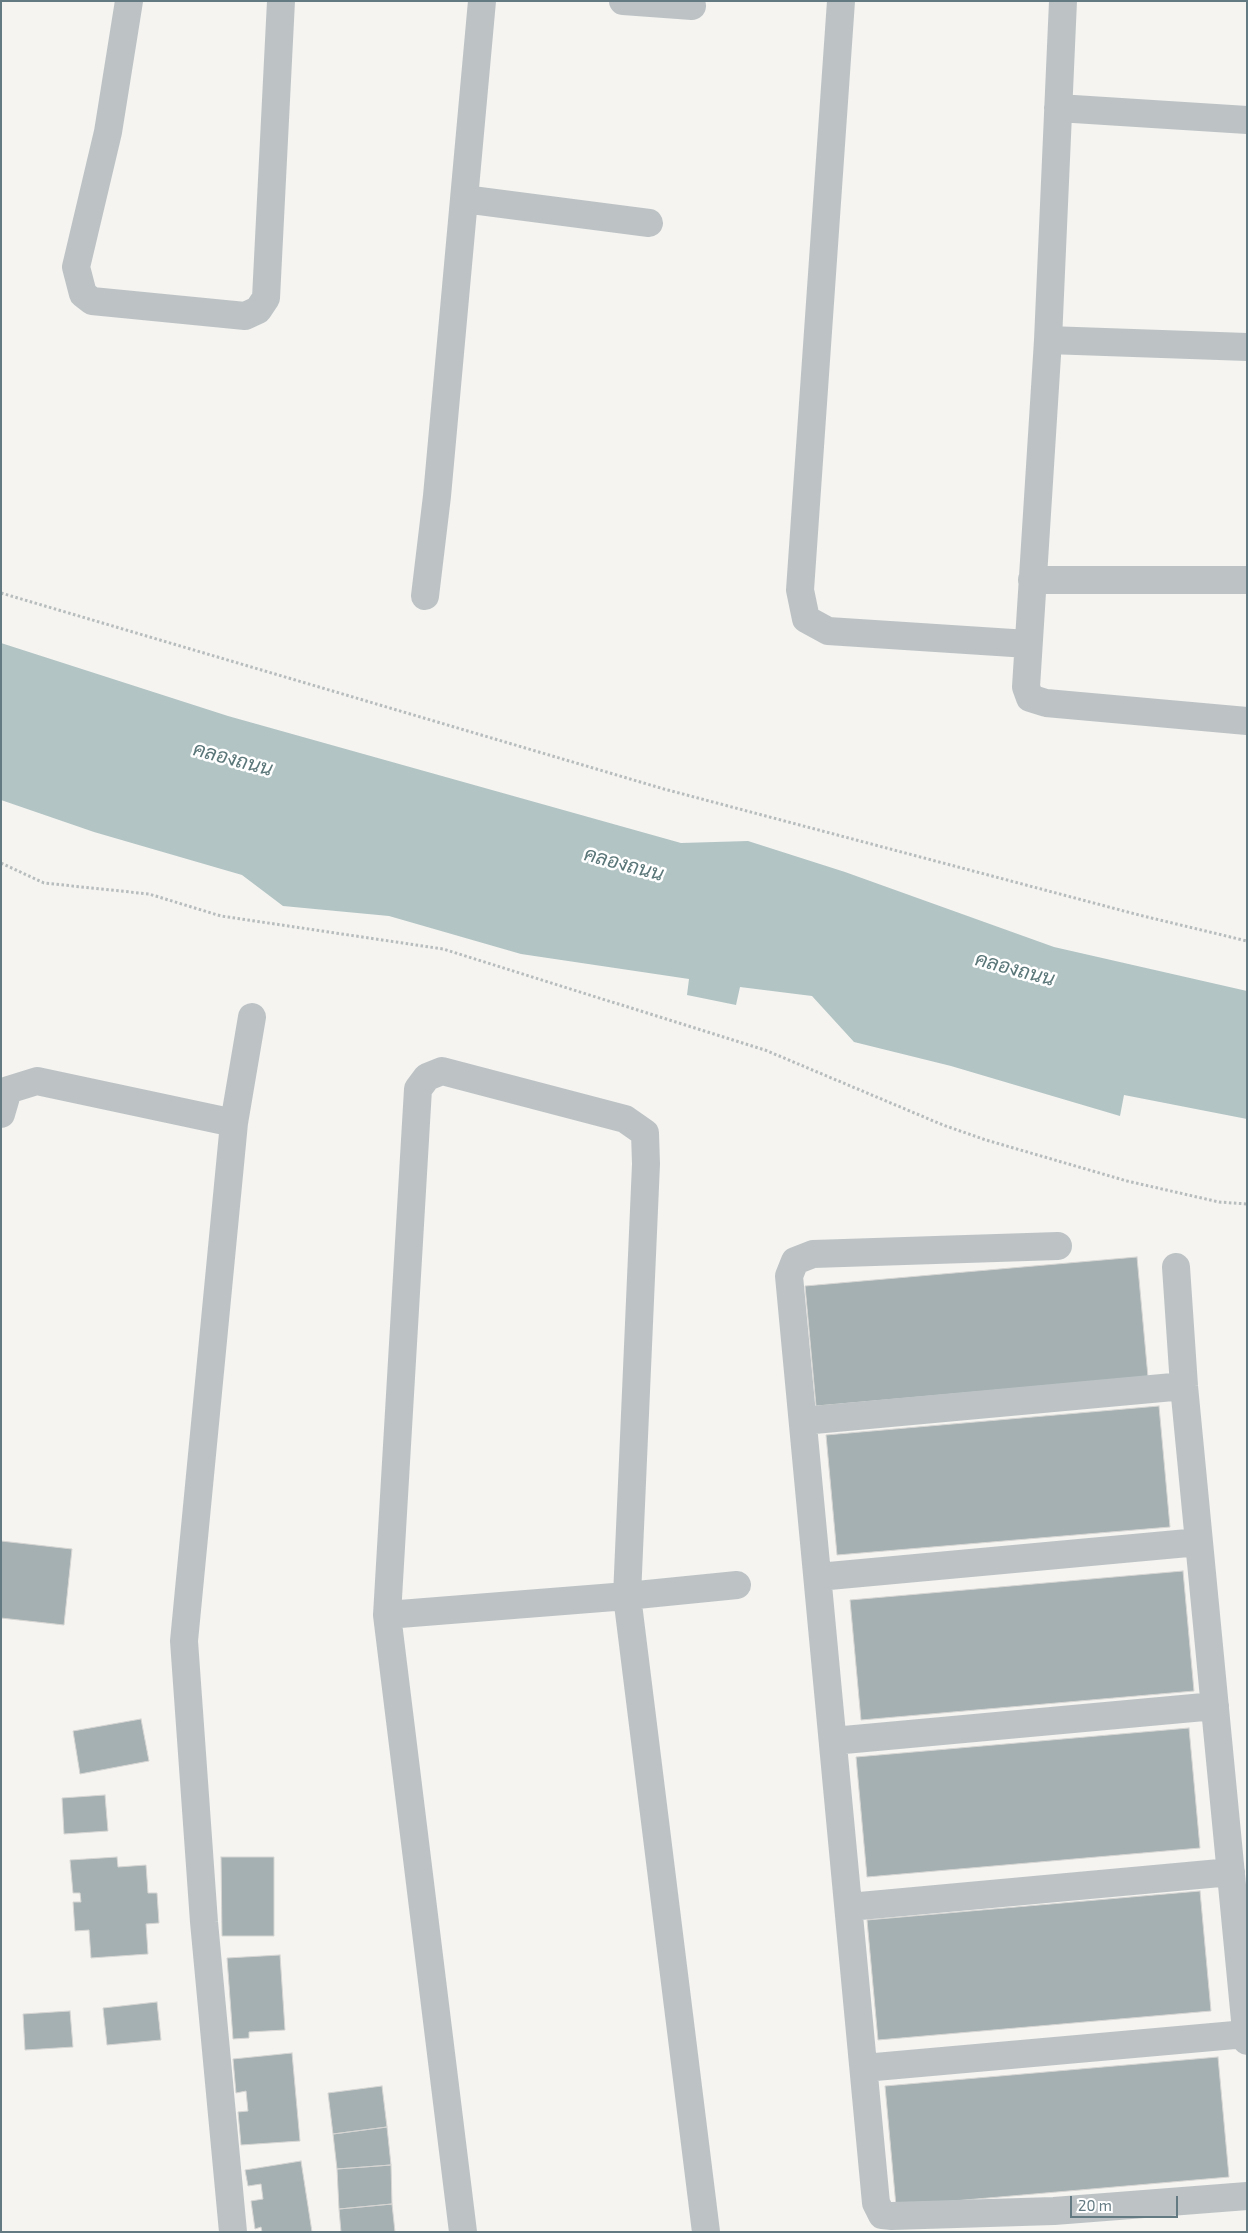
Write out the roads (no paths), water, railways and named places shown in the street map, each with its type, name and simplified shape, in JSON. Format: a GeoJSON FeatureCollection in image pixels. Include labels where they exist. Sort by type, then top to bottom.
{"type":"FeatureCollection","features":[{"type":"Feature","properties":{"kind":"street"},"geometry":{"type":"LineString","coordinates":[[129,1],[108,132],[76,267],[83,294],[92,301],[245,316],[258,310],[266,298],[281,1]]}},
{"type":"Feature","properties":{"kind":"street"},"geometry":{"type":"LineString","coordinates":[[425,596],[437,496],[482,1]]}},
{"type":"Feature","properties":{"kind":"street"},"geometry":{"type":"LineString","coordinates":[[623,1],[692,6]]}},
{"type":"Feature","properties":{"kind":"street"},"geometry":{"type":"LineString","coordinates":[[841,1],[800,590],[806,619],[828,631],[1028,644]]}},
{"type":"Feature","properties":{"kind":"street"},"geometry":{"type":"LineString","coordinates":[[1063,1],[1048,340],[1026,687],[1030,698],[1046,704],[1247,721]]}},
{"type":"Feature","properties":{"kind":"street"},"geometry":{"type":"LineString","coordinates":[[1058,108],[1247,120]]}},
{"type":"Feature","properties":{"kind":"street"},"geometry":{"type":"LineString","coordinates":[[464,198],[649,222]]}},
{"type":"Feature","properties":{"kind":"street"},"geometry":{"type":"LineString","coordinates":[[1048,340],[1247,346]]}},
{"type":"Feature","properties":{"kind":"street"},"geometry":{"type":"LineString","coordinates":[[1032,580],[1247,580]]}},
{"type":"Feature","properties":{"kind":"street"},"geometry":{"type":"LineString","coordinates":[[234,2232],[204,1922],[184,1641],[234,1123],[252,1017]]}},
{"type":"Feature","properties":{"kind":"street"},"geometry":{"type":"LineString","coordinates":[[463,2232],[387,1615],[418,1089],[427,1076],[442,1071],[625,1119],[645,1133],[646,1164],[627,1596],[706,2232]]}},
{"type":"Feature","properties":{"kind":"street"},"geometry":{"type":"LineString","coordinates":[[1,1114],[8,1090],[37,1080],[234,1123]]}},
{"type":"Feature","properties":{"kind":"street"},"geometry":{"type":"LineString","coordinates":[[1058,1246],[813,1254],[795,1261],[789,1276],[876,2203],[882,2215],[1055,2222],[1247,2196]]}},
{"type":"Feature","properties":{"kind":"street"},"geometry":{"type":"LineString","coordinates":[[864,2068],[1246,2037],[1184,1386],[1176,1267]]}},
{"type":"Feature","properties":{"kind":"street"},"geometry":{"type":"LineString","coordinates":[[803,1421],[1184,1386]]}},
{"type":"Feature","properties":{"kind":"street"},"geometry":{"type":"LineString","coordinates":[[818,1577],[1199,1542]]}},
{"type":"Feature","properties":{"kind":"street"},"geometry":{"type":"LineString","coordinates":[[387,1615],[627,1596],[737,1585]]}},
{"type":"Feature","properties":{"kind":"street"},"geometry":{"type":"LineString","coordinates":[[833,1741],[1215,1706]]}},
{"type":"Feature","properties":{"kind":"street"},"geometry":{"type":"LineString","coordinates":[[849,1907],[1230,1872]]}},
{"type":"Feature","properties":{"kind":"water","name":"คลองถนน"},"geometry":{"type":"Polygon","coordinates":[[[1,643],[228,716],[681,843],[748,841],[845,872],[1054,947],[1247,991],[1247,1119],[1124,1095],[1120,1116],[951,1066],[854,1042],[812,996],[740,987],[736,1005],[687,995],[689,979],[521,954],[389,916],[283,906],[242,875],[94,832],[1,800],[1,643]]]}}]}
